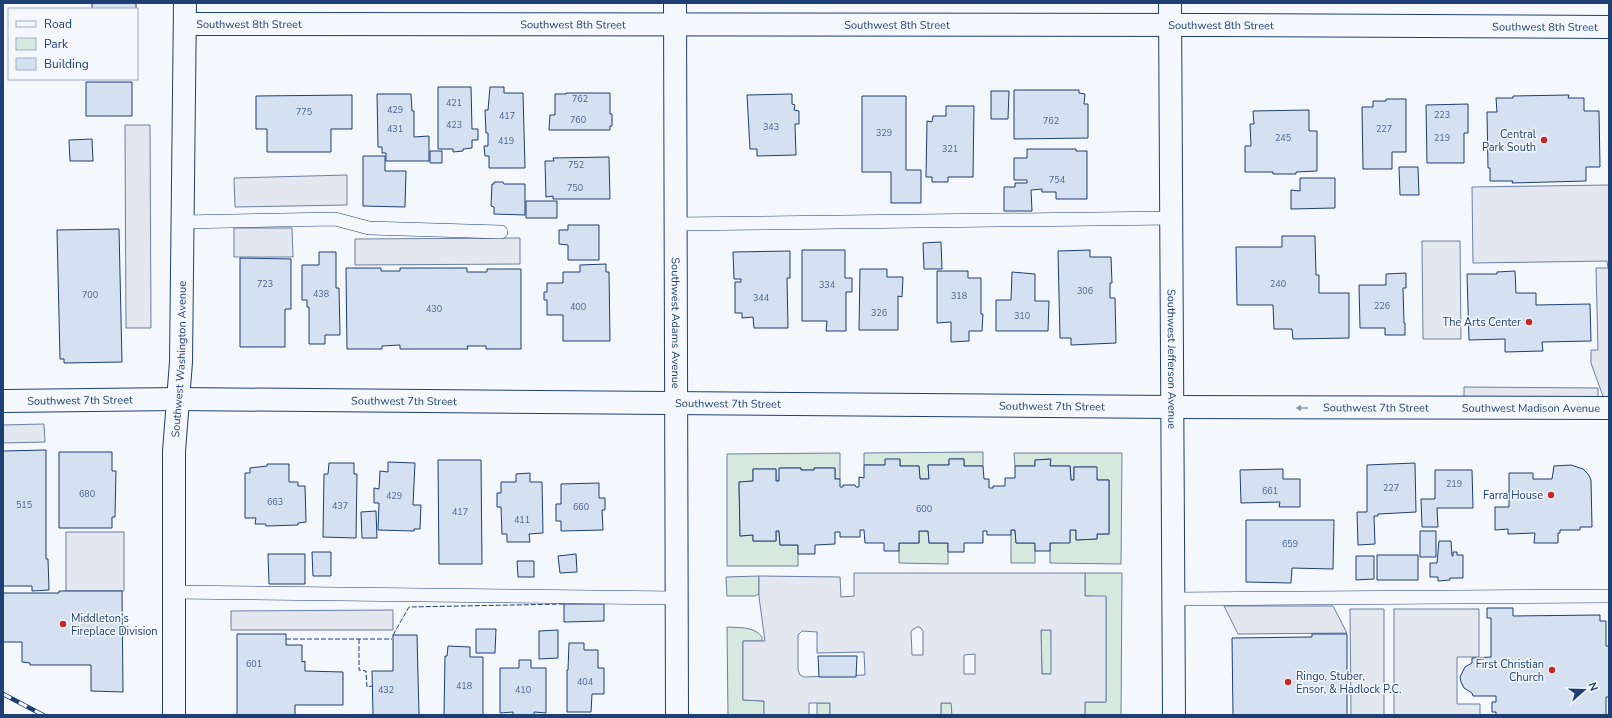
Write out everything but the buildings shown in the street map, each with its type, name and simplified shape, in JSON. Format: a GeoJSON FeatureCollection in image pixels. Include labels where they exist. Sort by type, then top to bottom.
{"type":"FeatureCollection","features":[{"type":"Feature","properties":{"kind":"street","name":"Southwest Washington Avenue"},"geometry":{"type":"LineString","coordinates":[[174,715],[174,451],[181,362],[185,3]]}},
{"type":"Feature","properties":{"kind":"street","name":"Southwest Adams Avenue"},"geometry":{"type":"LineString","coordinates":[[675,3],[677,715]]}},
{"type":"Feature","properties":{"kind":"street","name":"Southwest Jefferson Avenue"},"geometry":{"type":"LineString","coordinates":[[1170,3],[1174,715]]}},
{"type":"Feature","properties":{"kind":"street","name":"Southwest 8th Street"},"geometry":{"type":"LineString","coordinates":[[185,24],[1609,27]]}},
{"type":"Feature","properties":{"kind":"street","name":"Southwest 7th Street"},"geometry":{"type":"LineString","coordinates":[[3,401],[178,399],[1453,408]]}},
{"type":"Feature","properties":{"kind":"street","name":"Southwest Madison Avenue"},"geometry":{"type":"LineString","coordinates":[[1453,408],[1609,408]]}},
{"type":"Feature","properties":{"kind":"lane"},"geometry":{"type":"LineString","coordinates":[[676,224],[1171,218]]}},
{"type":"Feature","properties":{"kind":"lane"},"geometry":{"type":"LineString","coordinates":[[182,222],[335,220],[369,228],[500,232]]}},
{"type":"Feature","properties":{"kind":"lane"},"geometry":{"type":"LineString","coordinates":[[174,592],[676,598]]}},
{"type":"Feature","properties":{"kind":"lane"},"geometry":{"type":"LineString","coordinates":[[1173,599],[1609,596]]}},
{"type":"Feature","properties":{"kind":"green space"},"geometry":{"type":"Polygon","coordinates":[[[983,452],[983,466],[964,466],[964,459],[949,459],[949,465],[928,465],[929,479],[920,479],[919,466],[900,466],[900,459],[885,465],[864,465],[864,453],[983,452]]]}},
{"type":"Feature","properties":{"kind":"green space"},"geometry":{"type":"Polygon","coordinates":[[[840,453],[840,479],[835,479],[835,468],[814,468],[814,470],[801,470],[801,468],[780,468],[779,481],[776,481],[776,469],[753,469],[753,481],[739,482],[740,536],[753,535],[753,541],[776,541],[776,531],[779,531],[780,545],[798,545],[798,566],[727,566],[727,454],[840,453]]]}},
{"type":"Feature","properties":{"kind":"green space"},"geometry":{"type":"Polygon","coordinates":[[[1014,453],[1122,453],[1121,564],[1050,563],[1050,543],[1070,542],[1070,530],[1076,530],[1076,540],[1097,539],[1097,534],[1109,534],[1109,480],[1097,480],[1096,467],[1074,467],[1074,480],[1071,480],[1070,466],[1050,466],[1050,459],[1035,460],[1035,466],[1015,466],[1014,453]]]}},
{"type":"Feature","properties":{"kind":"green space"},"geometry":{"type":"Polygon","coordinates":[[[1011,530],[1015,530],[1016,543],[1035,543],[1035,563],[1011,563],[1011,530]]]}},
{"type":"Feature","properties":{"kind":"green space"},"geometry":{"type":"Polygon","coordinates":[[[919,531],[928,531],[929,543],[948,543],[948,564],[899,563],[899,543],[919,543],[919,531]]]}},
{"type":"Feature","properties":{"kind":"green space"},"geometry":{"type":"Polygon","coordinates":[[[1085,573],[1122,573],[1121,715],[1085,715],[1085,702],[1106,702],[1106,597],[1085,596],[1085,573]]]}},
{"type":"Feature","properties":{"kind":"green space"},"geometry":{"type":"Polygon","coordinates":[[[759,576],[759,594],[755,596],[727,596],[726,577],[759,576]]]}},
{"type":"Feature","properties":{"kind":"green space"},"geometry":{"type":"Polygon","coordinates":[[[727,627],[751,629],[759,633],[762,637],[762,641],[743,641],[743,700],[764,701],[764,715],[728,715],[727,627]]]}},
{"type":"Feature","properties":{"kind":"green space"},"geometry":{"type":"Polygon","coordinates":[[[1041,630],[1051,630],[1052,674],[1042,674],[1041,630]]]}},
{"type":"Feature","properties":{"kind":"green space"},"geometry":{"type":"Polygon","coordinates":[[[817,703],[830,703],[830,715],[817,715],[817,703]]]}},
{"type":"Feature","properties":{"kind":"green space"},"geometry":{"type":"Polygon","coordinates":[[[941,703],[952,703],[952,715],[941,715],[941,703]]]}},
{"type":"Feature","properties":{"kind":"shaded area"},"geometry":{"type":"Polygon","coordinates":[[[125,125],[150,125],[151,328],[126,328],[125,125]]]}},
{"type":"Feature","properties":{"kind":"shaded area"},"geometry":{"type":"Polygon","coordinates":[[[347,175],[347,205],[235,207],[234,178],[347,175]]]}},
{"type":"Feature","properties":{"kind":"shaded area"},"geometry":{"type":"Polygon","coordinates":[[[1609,185],[1609,402],[1604,399],[1591,363],[1591,350],[1598,350],[1596,268],[1608,268],[1607,261],[1473,263],[1472,187],[1609,185]]]}},
{"type":"Feature","properties":{"kind":"shaded area"},"geometry":{"type":"Polygon","coordinates":[[[234,228],[292,228],[293,257],[234,257],[234,228]]]}},
{"type":"Feature","properties":{"kind":"shaded area"},"geometry":{"type":"Polygon","coordinates":[[[520,238],[520,264],[355,265],[355,239],[520,238]]]}},
{"type":"Feature","properties":{"kind":"shaded area"},"geometry":{"type":"Polygon","coordinates":[[[1422,241],[1460,241],[1461,339],[1423,339],[1422,241]]]}},
{"type":"Feature","properties":{"kind":"shaded area"},"geometry":{"type":"Polygon","coordinates":[[[1464,387],[1598,388],[1598,404],[1464,404],[1464,387]]]}},
{"type":"Feature","properties":{"kind":"shaded area"},"geometry":{"type":"Polygon","coordinates":[[[44,424],[45,442],[3,443],[3,425],[44,424]]]}},
{"type":"Feature","properties":{"kind":"shaded area"},"geometry":{"type":"Polygon","coordinates":[[[66,532],[124,532],[124,591],[66,591],[66,532]]]}},
{"type":"Feature","properties":{"kind":"shaded area"},"geometry":{"type":"Polygon","coordinates":[[[854,573],[1085,573],[1085,596],[1106,596],[1106,702],[1085,702],[1085,715],[952,715],[951,703],[941,703],[941,715],[830,715],[830,703],[809,703],[809,715],[764,715],[764,701],[743,700],[743,641],[765,641],[759,597],[759,576],[840,577],[841,597],[854,596],[854,573]],[[917,627],[911,631],[912,655],[923,655],[923,631],[920,627],[917,627]],[[1041,630],[1042,674],[1051,674],[1051,630],[1041,630]],[[802,631],[798,635],[798,670],[800,675],[804,677],[865,675],[864,652],[817,653],[817,632],[802,631]],[[975,654],[964,655],[964,674],[975,674],[975,654]]]}},
{"type":"Feature","properties":{"kind":"shaded area"},"geometry":{"type":"Polygon","coordinates":[[[1224,606],[1333,606],[1347,633],[1238,634],[1224,606]]]}},
{"type":"Feature","properties":{"kind":"shaded area"},"geometry":{"type":"Polygon","coordinates":[[[1350,609],[1384,609],[1384,715],[1351,715],[1350,609]]]}},
{"type":"Feature","properties":{"kind":"shaded area"},"geometry":{"type":"Polygon","coordinates":[[[1394,609],[1479,609],[1479,657],[1457,657],[1457,704],[1480,704],[1480,715],[1394,715],[1394,609]]]}},
{"type":"Feature","properties":{"kind":"shaded area"},"geometry":{"type":"Polygon","coordinates":[[[393,610],[393,630],[231,630],[231,611],[393,610]]]}},
{"type":"Feature","properties":{"kind":"railway"},"geometry":{"type":"LineString","coordinates":[[3,694],[43,715]]}},
{"type":"Feature","properties":{"kind":"fence"},"geometry":{"type":"LineString","coordinates":[[393,635],[409,607],[564,604]]}},
{"type":"Feature","properties":{"kind":"fence"},"geometry":{"type":"LineString","coordinates":[[286,639],[392,639]]}},
{"type":"Feature","properties":{"kind":"fence"},"geometry":{"type":"LineString","coordinates":[[359,639],[359,670],[366,671],[367,687],[372,686]]}},
{"type":"Feature","properties":{"kind":"place","name":"Central Park South"},"geometry":{"type":"Point","coordinates":[1544,140]}},
{"type":"Feature","properties":{"kind":"place","name":"The Arts Center"},"geometry":{"type":"Point","coordinates":[1529,322]}},
{"type":"Feature","properties":{"kind":"place","name":"Farra House"},"geometry":{"type":"Point","coordinates":[1551,495]}},
{"type":"Feature","properties":{"kind":"place","name":"Middleton's Fireplace Division"},"geometry":{"type":"Point","coordinates":[63,624]}},
{"type":"Feature","properties":{"kind":"place","name":"First Christian Church"},"geometry":{"type":"Point","coordinates":[1552,670]}},
{"type":"Feature","properties":{"kind":"place","name":"Ringo, Stuber, Ensor, & Hadlock P.C."},"geometry":{"type":"Point","coordinates":[1288,682]}}]}
